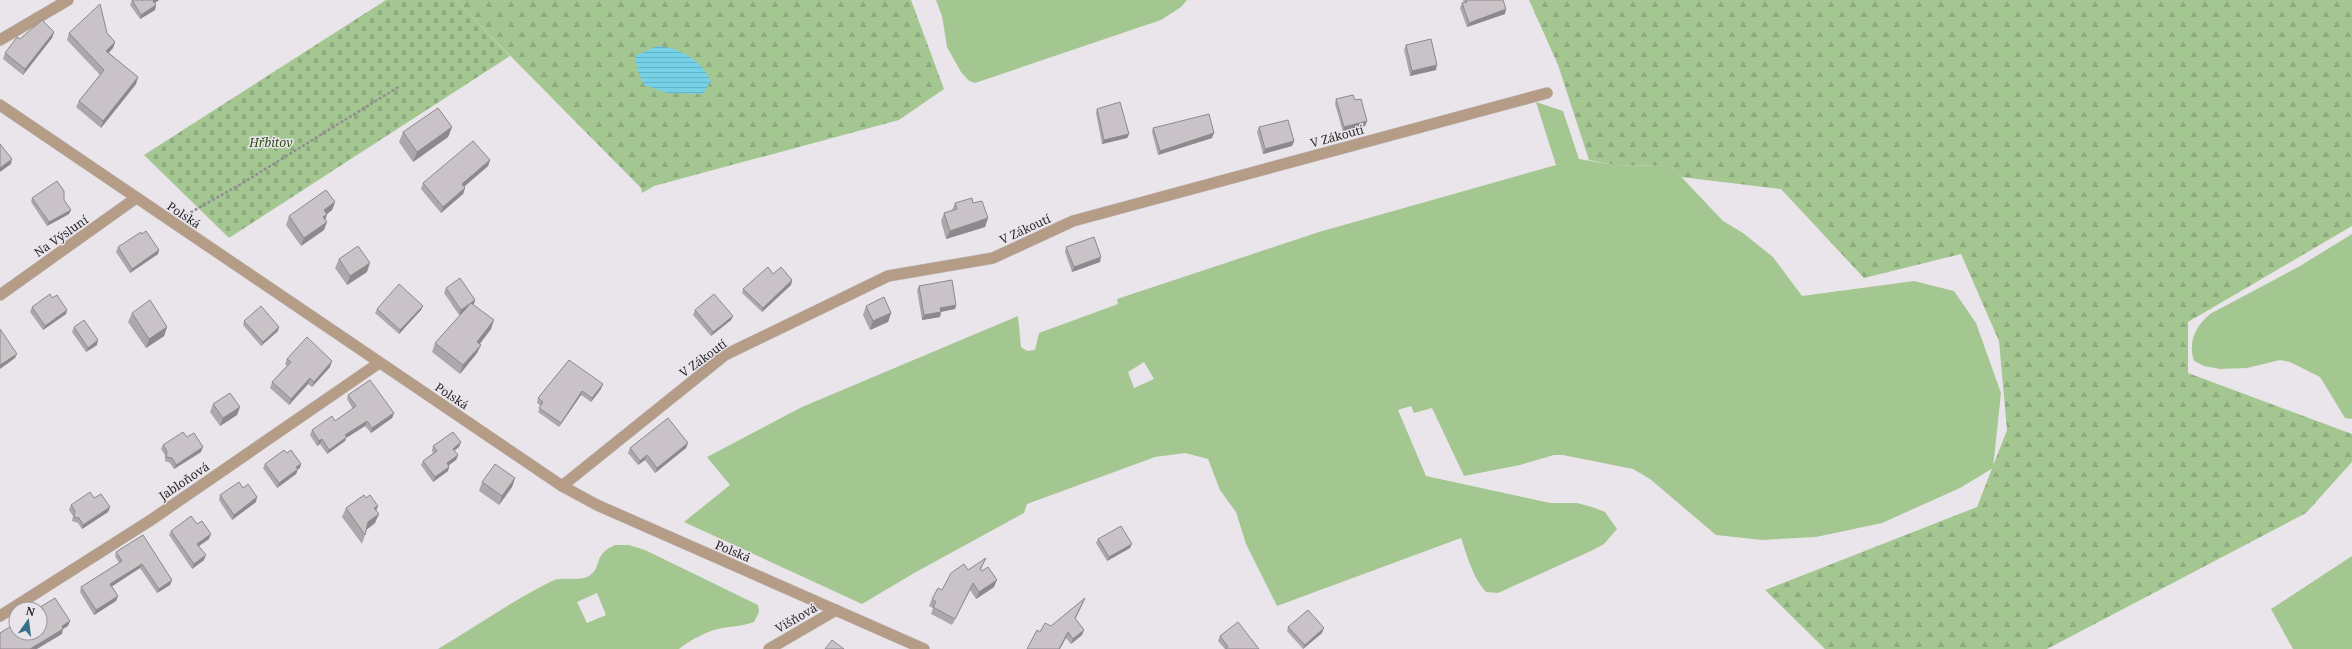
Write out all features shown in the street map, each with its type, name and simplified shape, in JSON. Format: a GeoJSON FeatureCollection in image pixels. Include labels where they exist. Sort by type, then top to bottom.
{"type":"FeatureCollection","features":[{"type":"Feature","properties":{"kind":"street"},"geometry":{"type":"LineString","coordinates":[[0,40],[68,0]]}},
{"type":"Feature","properties":{"kind":"street","name":"V Zákoutí"},"geometry":{"type":"LineString","coordinates":[[562,486],[725,355],[888,276],[993,258],[1073,221],[1547,93]]}},
{"type":"Feature","properties":{"kind":"street","name":"Polská"},"geometry":{"type":"LineString","coordinates":[[0,105],[562,486],[597,505],[924,649]]}},
{"type":"Feature","properties":{"kind":"street","name":"Na Výsluní"},"geometry":{"type":"LineString","coordinates":[[0,295],[136,198]]}},
{"type":"Feature","properties":{"kind":"street","name":"Jabloňová"},"geometry":{"type":"LineString","coordinates":[[0,616],[151,520],[379,363]]}},
{"type":"Feature","properties":{"kind":"street","name":"Višňová"},"geometry":{"type":"LineString","coordinates":[[769,649],[836,610]]}},
{"type":"Feature","properties":{"kind":"path"},"geometry":{"type":"LineString","coordinates":[[174,224],[400,86]]}},
{"type":"Feature","properties":{"kind":"green space","name":"Hřbitov"},"geometry":{"type":"Polygon","coordinates":[[[386,0],[455,0],[510,56],[229,238],[144,155],[386,0]]]}},
{"type":"Feature","properties":{"kind":"green space"},"geometry":{"type":"Polygon","coordinates":[[[455,0],[911,0],[944,89],[899,120],[654,186],[642,193],[641,188],[455,0]]]}},
{"type":"Feature","properties":{"kind":"green space"},"geometry":{"type":"Polygon","coordinates":[[[936,0],[1187,0],[1181,7],[1161,20],[975,83],[969,81],[961,72],[947,47],[942,16],[936,0]]]}},
{"type":"Feature","properties":{"kind":"green space"},"geometry":{"type":"Polygon","coordinates":[[[1529,0],[2352,0],[2352,226],[2188,322],[2188,373],[2352,434],[2352,462],[2306,513],[2047,649],[1825,649],[1765,590],[1977,507],[2007,430],[1999,341],[1961,254],[1864,278],[1781,189],[1681,177],[1671,166],[1614,165],[1589,160],[1558,65],[1529,0]]]}},
{"type":"Feature","properties":{"kind":"green space"},"geometry":{"type":"Polygon","coordinates":[[[1536,102],[1563,111],[1579,159],[1614,165],[1671,166],[1723,221],[1743,233],[1773,257],[1802,296],[1914,281],[1954,291],[1976,323],[2001,393],[1993,468],[1960,488],[1882,523],[1816,537],[1762,540],[1716,535],[1650,479],[1633,469],[1563,455],[1554,455],[1520,465],[1464,476],[1432,408],[1414,413],[1411,406],[1398,410],[1426,476],[1550,503],[1577,503],[1592,507],[1605,512],[1617,529],[1604,544],[1593,550],[1498,593],[1486,592],[1481,586],[1471,566],[1461,538],[1277,606],[1246,544],[1236,512],[1220,490],[1208,459],[1185,453],[1155,457],[1027,504],[1024,513],[916,572],[862,604],[684,522],[730,485],[707,457],[802,407],[1018,316],[1021,347],[1027,351],[1035,350],[1039,333],[1118,304],[1117,299],[1319,232],[1556,165],[1536,102]],[[1144,362],[1128,372],[1134,388],[1154,379],[1144,362]]]}},
{"type":"Feature","properties":{"kind":"green space"},"geometry":{"type":"Polygon","coordinates":[[[2352,234],[2352,419],[2345,418],[2320,377],[2290,362],[2280,360],[2247,368],[2220,369],[2204,366],[2194,361],[2192,354],[2192,341],[2194,335],[2200,324],[2210,314],[2300,266],[2352,234]]]}},
{"type":"Feature","properties":{"kind":"green space"},"geometry":{"type":"Polygon","coordinates":[[[615,545],[629,545],[645,550],[758,605],[759,612],[754,622],[714,630],[696,638],[679,649],[438,649],[552,581],[561,579],[580,579],[589,576],[596,569],[600,557],[608,549],[615,545]],[[597,593],[577,602],[587,623],[606,615],[597,593]]]}},
{"type":"Feature","properties":{"kind":"green space"},"geometry":{"type":"Polygon","coordinates":[[[2352,556],[2352,649],[2293,649],[2271,609],[2352,556]]]}},
{"type":"Feature","properties":{"kind":"water"},"geometry":{"type":"Polygon","coordinates":[[[657,46],[681,52],[696,61],[702,67],[711,81],[703,94],[667,93],[644,85],[638,71],[635,56],[657,46]]]}},
{"type":"Feature","properties":{"kind":"building"},"geometry":{"type":"Polygon","coordinates":[[[132,0],[154,0],[153,1],[156,5],[141,15],[132,0]]]}},
{"type":"Feature","properties":{"kind":"building"},"geometry":{"type":"Polygon","coordinates":[[[1466,0],[1503,0],[1506,9],[1469,23],[1462,3],[1467,2],[1466,0]]]}},
{"type":"Feature","properties":{"kind":"building"},"geometry":{"type":"Polygon","coordinates":[[[100,4],[107,33],[115,42],[106,51],[138,77],[103,121],[79,101],[104,70],[69,33],[100,4]]]}},
{"type":"Feature","properties":{"kind":"building"},"geometry":{"type":"Polygon","coordinates":[[[42,20],[54,32],[25,69],[5,53],[17,37],[20,39],[42,20]]]}},
{"type":"Feature","properties":{"kind":"building"},"geometry":{"type":"Polygon","coordinates":[[[1431,39],[1437,65],[1412,71],[1406,45],[1431,39]]]}},
{"type":"Feature","properties":{"kind":"building"},"geometry":{"type":"Polygon","coordinates":[[[1353,95],[1355,100],[1361,99],[1367,121],[1344,127],[1336,99],[1353,95]]]}},
{"type":"Feature","properties":{"kind":"building"},"geometry":{"type":"Polygon","coordinates":[[[1120,102],[1129,134],[1104,140],[1097,109],[1120,102]]]}},
{"type":"Feature","properties":{"kind":"building"},"geometry":{"type":"Polygon","coordinates":[[[438,108],[452,127],[417,152],[403,132],[438,108]]]}},
{"type":"Feature","properties":{"kind":"building"},"geometry":{"type":"Polygon","coordinates":[[[1209,114],[1214,133],[1160,151],[1153,128],[1209,114]]]}},
{"type":"Feature","properties":{"kind":"building"},"geometry":{"type":"Polygon","coordinates":[[[1288,120],[1294,141],[1265,149],[1259,127],[1288,120]]]}},
{"type":"Feature","properties":{"kind":"building"},"geometry":{"type":"Polygon","coordinates":[[[473,141],[490,160],[462,184],[465,188],[443,207],[423,183],[473,141]]]}},
{"type":"Feature","properties":{"kind":"building"},"geometry":{"type":"Polygon","coordinates":[[[0,144],[12,159],[0,168],[0,144]]]}},
{"type":"Feature","properties":{"kind":"building"},"geometry":{"type":"Polygon","coordinates":[[[57,181],[64,191],[64,200],[71,210],[49,222],[32,198],[57,181]]]}},
{"type":"Feature","properties":{"kind":"building"},"geometry":{"type":"Polygon","coordinates":[[[326,190],[335,202],[324,210],[327,214],[323,217],[327,222],[304,238],[289,216],[326,190]]]}},
{"type":"Feature","properties":{"kind":"building"},"geometry":{"type":"Polygon","coordinates":[[[972,198],[973,203],[982,201],[988,218],[950,231],[944,213],[957,209],[955,203],[972,198]]]}},
{"type":"Feature","properties":{"kind":"building"},"geometry":{"type":"Polygon","coordinates":[[[146,231],[159,250],[132,269],[118,247],[141,232],[142,234],[146,231]]]}},
{"type":"Feature","properties":{"kind":"building"},"geometry":{"type":"Polygon","coordinates":[[[1094,237],[1101,257],[1074,267],[1066,247],[1094,237]]]}},
{"type":"Feature","properties":{"kind":"building"},"geometry":{"type":"Polygon","coordinates":[[[358,246],[370,263],[350,276],[339,259],[358,246]]]}},
{"type":"Feature","properties":{"kind":"building"},"geometry":{"type":"Polygon","coordinates":[[[768,267],[773,274],[781,267],[792,280],[763,308],[743,289],[768,267]]]}},
{"type":"Feature","properties":{"kind":"building"},"geometry":{"type":"Polygon","coordinates":[[[460,278],[475,300],[461,310],[446,288],[460,278]]]}},
{"type":"Feature","properties":{"kind":"building"},"geometry":{"type":"Polygon","coordinates":[[[952,280],[956,305],[940,308],[941,312],[924,315],[919,286],[952,280]]]}},
{"type":"Feature","properties":{"kind":"building"},"geometry":{"type":"Polygon","coordinates":[[[399,284],[423,306],[400,330],[377,309],[399,284]]]}},
{"type":"Feature","properties":{"kind":"building"},"geometry":{"type":"Polygon","coordinates":[[[50,294],[52,298],[57,295],[67,310],[45,326],[32,307],[50,294]]]}},
{"type":"Feature","properties":{"kind":"building"},"geometry":{"type":"Polygon","coordinates":[[[714,294],[733,316],[713,332],[695,310],[714,294]]]}},
{"type":"Feature","properties":{"kind":"building"},"geometry":{"type":"Polygon","coordinates":[[[884,297],[891,313],[873,321],[866,306],[884,297]]]}},
{"type":"Feature","properties":{"kind":"building"},"geometry":{"type":"Polygon","coordinates":[[[150,300],[167,327],[149,339],[132,313],[150,300]]]}},
{"type":"Feature","properties":{"kind":"building"},"geometry":{"type":"Polygon","coordinates":[[[471,303],[494,320],[477,342],[481,345],[463,365],[435,343],[471,303]]]}},
{"type":"Feature","properties":{"kind":"building"},"geometry":{"type":"Polygon","coordinates":[[[261,306],[279,327],[263,342],[244,321],[261,306]]]}},
{"type":"Feature","properties":{"kind":"building"},"geometry":{"type":"Polygon","coordinates":[[[84,320],[98,340],[88,348],[74,327],[84,320]]]}},
{"type":"Feature","properties":{"kind":"building"},"geometry":{"type":"Polygon","coordinates":[[[0,329],[17,354],[0,365],[0,329]]]}},
{"type":"Feature","properties":{"kind":"building"},"geometry":{"type":"Polygon","coordinates":[[[307,337],[332,361],[314,382],[310,378],[291,399],[272,382],[291,362],[287,359],[307,337]]]}},
{"type":"Feature","properties":{"kind":"building"},"geometry":{"type":"Polygon","coordinates":[[[569,360],[603,384],[592,398],[582,391],[561,423],[539,408],[543,402],[538,398],[569,360]]]}},
{"type":"Feature","properties":{"kind":"building"},"geometry":{"type":"Polygon","coordinates":[[[370,380],[394,413],[372,428],[367,421],[345,435],[347,437],[329,450],[322,439],[319,441],[312,430],[332,416],[335,421],[356,406],[348,395],[370,380]]]}},
{"type":"Feature","properties":{"kind":"building"},"geometry":{"type":"Polygon","coordinates":[[[230,393],[240,407],[223,418],[213,404],[230,393]]]}},
{"type":"Feature","properties":{"kind":"building"},"geometry":{"type":"Polygon","coordinates":[[[668,418],[688,443],[657,468],[647,455],[640,461],[630,448],[668,418]]]}},
{"type":"Feature","properties":{"kind":"building"},"geometry":{"type":"Polygon","coordinates":[[[183,432],[187,437],[194,433],[203,447],[176,465],[172,458],[166,457],[167,451],[163,445],[183,432]]]}},
{"type":"Feature","properties":{"kind":"building"},"geometry":{"type":"Polygon","coordinates":[[[453,432],[461,442],[453,449],[458,455],[447,463],[449,467],[435,477],[423,461],[437,451],[433,446],[453,432]]]}},
{"type":"Feature","properties":{"kind":"building"},"geometry":{"type":"Polygon","coordinates":[[[284,450],[287,453],[291,450],[301,464],[296,467],[298,469],[279,483],[265,464],[284,450]]]}},
{"type":"Feature","properties":{"kind":"building"},"geometry":{"type":"Polygon","coordinates":[[[495,464],[515,478],[502,496],[482,482],[495,464]]]}},
{"type":"Feature","properties":{"kind":"building"},"geometry":{"type":"Polygon","coordinates":[[[239,482],[243,488],[248,484],[257,497],[234,515],[220,495],[239,482]]]}},
{"type":"Feature","properties":{"kind":"building"},"geometry":{"type":"Polygon","coordinates":[[[90,492],[94,498],[101,494],[110,507],[83,525],[79,518],[74,517],[75,511],[71,505],[90,492]]]}},
{"type":"Feature","properties":{"kind":"building"},"geometry":{"type":"Polygon","coordinates":[[[364,495],[366,498],[370,495],[378,506],[374,508],[379,514],[368,522],[365,535],[346,508],[364,495]]]}},
{"type":"Feature","properties":{"kind":"building"},"geometry":{"type":"Polygon","coordinates":[[[191,516],[197,524],[202,521],[211,534],[197,544],[206,555],[194,564],[171,531],[191,516]]]}},
{"type":"Feature","properties":{"kind":"building"},"geometry":{"type":"Polygon","coordinates":[[[1121,526],[1132,544],[1109,557],[1098,539],[1121,526]]]}},
{"type":"Feature","properties":{"kind":"building"},"geometry":{"type":"Polygon","coordinates":[[[143,535],[172,580],[159,589],[142,564],[110,584],[118,596],[96,610],[81,587],[122,561],[116,552],[143,535]]]}},
{"type":"Feature","properties":{"kind":"building"},"geometry":{"type":"Polygon","coordinates":[[[986,558],[980,569],[982,571],[988,567],[997,580],[979,592],[973,583],[955,619],[933,607],[936,602],[932,599],[938,588],[942,590],[951,573],[964,564],[968,570],[986,558]]]}},
{"type":"Feature","properties":{"kind":"building"},"geometry":{"type":"Polygon","coordinates":[[[55,598],[70,621],[62,626],[63,629],[48,638],[48,602],[55,598]]]}},
{"type":"Feature","properties":{"kind":"building"},"geometry":{"type":"Polygon","coordinates":[[[1085,598],[1075,618],[1084,630],[1073,639],[1068,632],[1059,649],[1027,649],[1037,630],[1040,632],[1045,623],[1051,626],[1085,598]]]}},
{"type":"Feature","properties":{"kind":"building"},"geometry":{"type":"Polygon","coordinates":[[[1308,610],[1324,628],[1305,645],[1288,627],[1308,610]]]}},
{"type":"Feature","properties":{"kind":"building"},"geometry":{"type":"Polygon","coordinates":[[[1238,622],[1259,649],[1226,649],[1228,647],[1220,636],[1238,622]]]}},
{"type":"Feature","properties":{"kind":"building"},"geometry":{"type":"Polygon","coordinates":[[[8,628],[8,641],[43,641],[30,649],[0,649],[0,633],[8,628]]]}},
{"type":"Feature","properties":{"kind":"building"},"geometry":{"type":"Polygon","coordinates":[[[832,640],[844,649],[825,649],[832,640]]]}}]}
